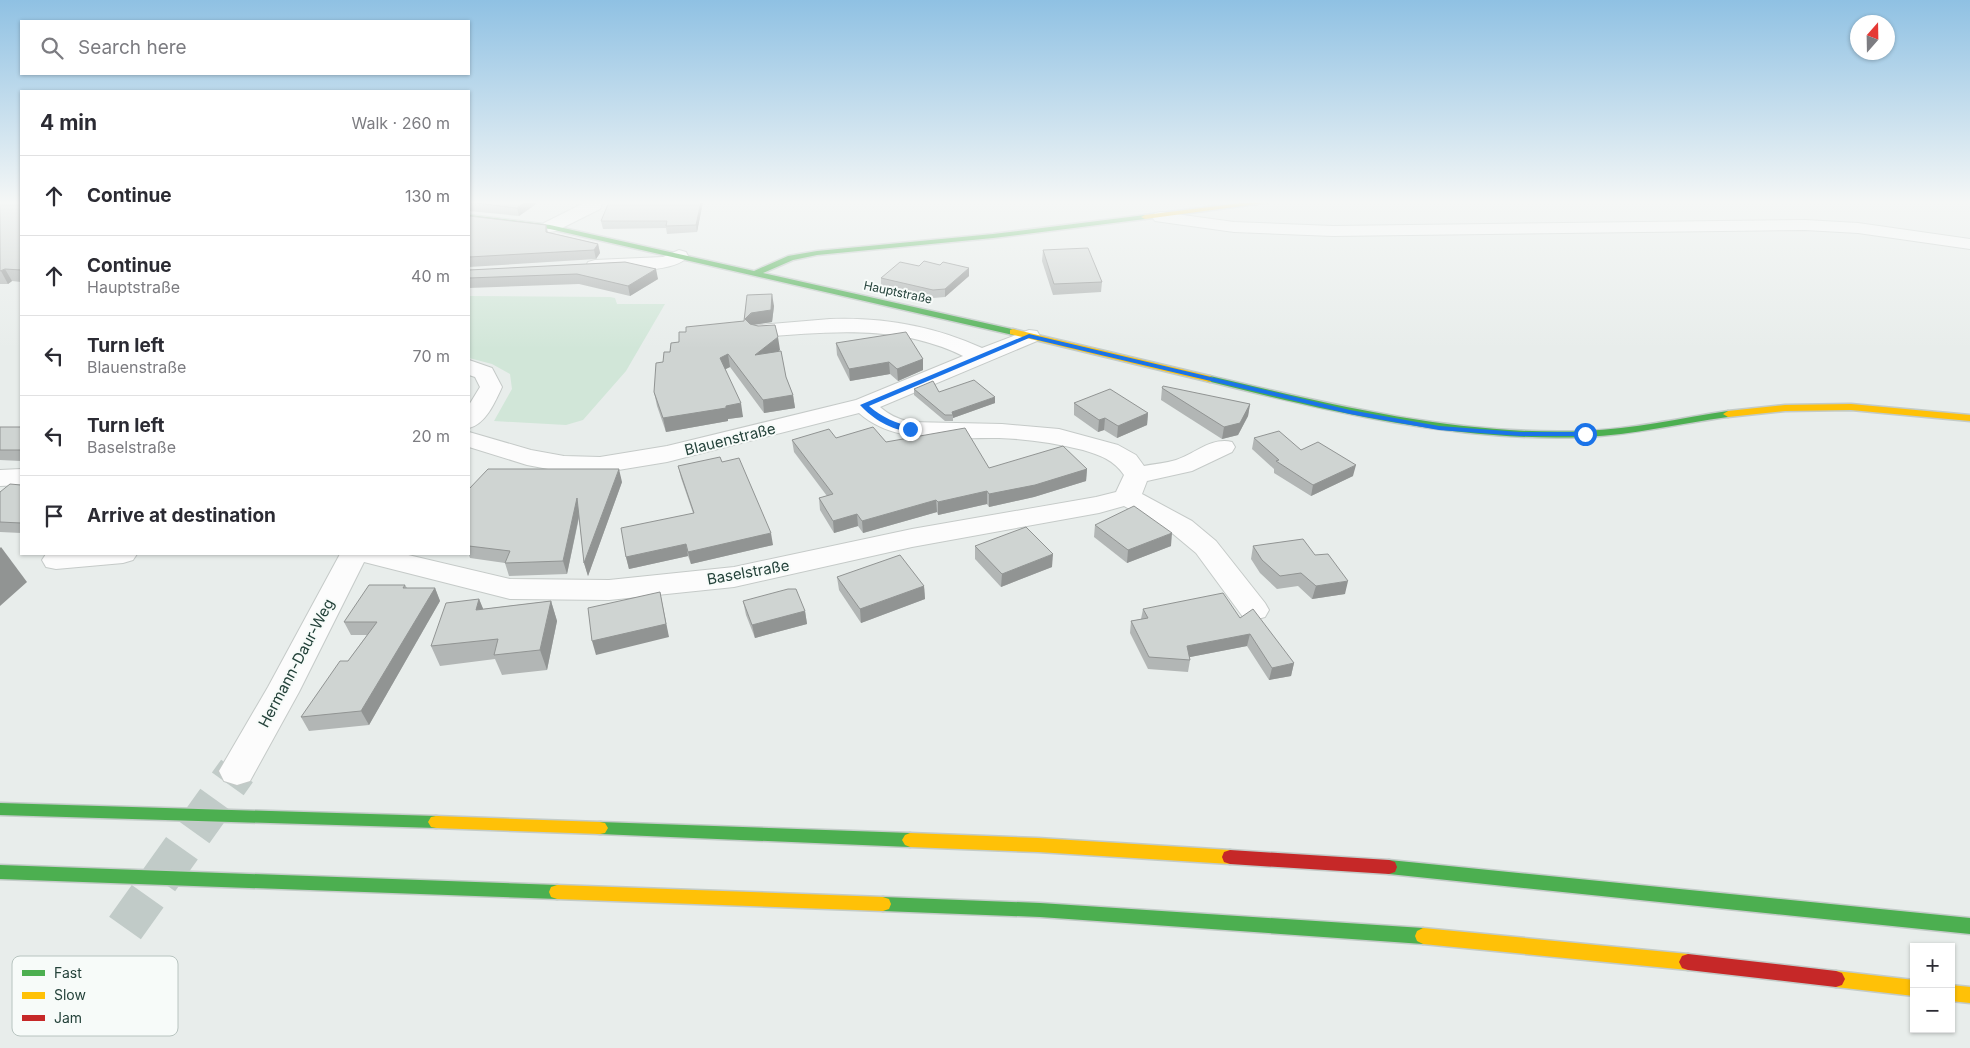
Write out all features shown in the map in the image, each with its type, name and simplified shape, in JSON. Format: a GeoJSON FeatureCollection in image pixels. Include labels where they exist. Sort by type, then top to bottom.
{"type":"FeatureCollection","features":[{"type":"Feature","properties":{"kind":"main road","name":"Hauptstraße"},"geometry":{"type":"LineString","coordinates":[[656,251],[1350,412],[1439,428],[1520,434],[1585,434],[1643,429],[1722,415],[1785,408],[1851,407],[1970,418]]}},
{"type":"Feature","properties":{"kind":"main road"},"geometry":{"type":"LineString","coordinates":[[754,274],[791,258],[841,251]]}},
{"type":"Feature","properties":{"kind":"main road"},"geometry":{"type":"LineString","coordinates":[[0,810],[270,816],[1038,845],[1396,867],[1970,926]]}},
{"type":"Feature","properties":{"kind":"main road"},"geometry":{"type":"LineString","coordinates":[[0,872],[1040,910],[1414,935],[1732,966],[1910,988]]}},
{"type":"Feature","properties":{"kind":"main road"},"geometry":{"type":"LineString","coordinates":[[1955,993],[1970,995]]}},
{"type":"Feature","properties":{"kind":"street"},"geometry":{"type":"LineString","coordinates":[[579,267],[667,262],[679,256]]}},
{"type":"Feature","properties":{"kind":"street"},"geometry":{"type":"LineString","coordinates":[[760,331],[851,324],[890,327],[932,336],[960,345],[982,356]]}},
{"type":"Feature","properties":{"kind":"street","name":"Blauenstraße"},"geometry":{"type":"LineString","coordinates":[[470,439],[527,456],[564,464],[600,465],[667,454],[864,405],[1029,336]]}},
{"type":"Feature","properties":{"kind":"street"},"geometry":{"type":"LineString","coordinates":[[470,368],[484,373],[480,387],[483,403],[470,420]]}},
{"type":"Feature","properties":{"kind":"street"},"geometry":{"type":"LineString","coordinates":[[864,405],[880,419],[893,425],[910,429],[1002,431],[1059,436],[1109,450],[1127,460],[1132,486],[1206,547],[1254,610]]}},
{"type":"Feature","properties":{"kind":"street","name":"Baselstraße"},"geometry":{"type":"LineString","coordinates":[[371,555],[510,589],[609,590],[734,577],[912,538],[1100,505],[1132,486],[1183,466],[1223,447]]}},
{"type":"Feature","properties":{"kind":"street"},"geometry":{"type":"LineString","coordinates":[[0,478],[20,477]]}},
{"type":"Feature","properties":{"kind":"street"},"geometry":{"type":"LineString","coordinates":[[56,560],[112,555]]}},
{"type":"Feature","properties":{"kind":"street","name":"Hermann-Daur-Weg"},"geometry":{"type":"LineString","coordinates":[[238,771],[282,692],[353,555]]}},
{"type":"Feature","properties":{"kind":"green space"},"geometry":{"type":"Polygon","coordinates":[[[470,296],[610,297],[615,298],[617,304],[665,304],[626,371],[583,420],[566,425],[494,421],[512,389],[510,374],[492,364],[470,358],[470,296]]]}},
{"type":"Feature","properties":{"kind":"building"},"geometry":{"type":"Polygon","coordinates":[[[0,251],[20,251],[20,270],[5,269],[0,271],[0,251]]]}},
{"type":"Feature","properties":{"kind":"building"},"geometry":{"type":"Polygon","coordinates":[[[470,251],[578,251],[470,257],[470,251]]]}},
{"type":"Feature","properties":{"kind":"building"},"geometry":{"type":"Polygon","coordinates":[[[1043,251],[1089,251],[1102,282],[1054,284],[1043,251]]]}},
{"type":"Feature","properties":{"kind":"building"},"geometry":{"type":"Polygon","coordinates":[[[924,261],[940,265],[943,262],[969,268],[945,289],[933,290],[881,278],[900,262],[919,266],[924,261]]]}},
{"type":"Feature","properties":{"kind":"building"},"geometry":{"type":"Polygon","coordinates":[[[625,262],[656,269],[628,286],[577,274],[470,278],[470,270],[625,262]]]}},
{"type":"Feature","properties":{"kind":"building"},"geometry":{"type":"Polygon","coordinates":[[[772,294],[771,310],[751,313],[745,319],[750,324],[758,326],[775,325],[778,337],[755,355],[781,351],[786,377],[793,395],[763,400],[728,354],[720,358],[741,403],[726,406],[726,408],[663,418],[654,392],[656,363],[663,362],[664,352],[670,352],[671,343],[679,342],[679,332],[686,332],[686,327],[744,321],[747,295],[772,294]]]}},
{"type":"Feature","properties":{"kind":"building"},"geometry":{"type":"Polygon","coordinates":[[[906,332],[923,359],[897,369],[889,362],[849,369],[836,343],[906,332]]]}},
{"type":"Feature","properties":{"kind":"building"},"geometry":{"type":"Polygon","coordinates":[[[974,380],[995,397],[952,412],[953,415],[945,415],[914,389],[933,381],[939,392],[974,380]]]}},
{"type":"Feature","properties":{"kind":"building"},"geometry":{"type":"Polygon","coordinates":[[[1163,386],[1250,404],[1240,423],[1224,427],[1162,388],[1163,386]]]}},
{"type":"Feature","properties":{"kind":"building"},"geometry":{"type":"Polygon","coordinates":[[[1110,389],[1148,413],[1118,426],[1105,418],[1099,420],[1074,403],[1110,389]]]}},
{"type":"Feature","properties":{"kind":"building"},"geometry":{"type":"Polygon","coordinates":[[[0,427],[20,427],[20,450],[0,450],[0,427]]]}},
{"type":"Feature","properties":{"kind":"building"},"geometry":{"type":"Polygon","coordinates":[[[873,427],[886,442],[965,428],[989,468],[1063,446],[1087,469],[1035,485],[989,494],[987,491],[938,502],[936,500],[862,521],[857,514],[833,521],[819,498],[833,494],[792,440],[829,429],[836,438],[873,427]]]}},
{"type":"Feature","properties":{"kind":"building"},"geometry":{"type":"Polygon","coordinates":[[[1279,431],[1301,450],[1318,442],[1356,465],[1313,485],[1276,461],[1279,460],[1254,438],[1279,431]]]}},
{"type":"Feature","properties":{"kind":"building"},"geometry":{"type":"Polygon","coordinates":[[[720,457],[722,462],[739,458],[771,533],[688,552],[686,544],[626,557],[621,528],[694,513],[678,466],[720,457]]]}},
{"type":"Feature","properties":{"kind":"building"},"geometry":{"type":"Polygon","coordinates":[[[488,469],[619,469],[584,563],[577,498],[563,561],[505,563],[510,551],[470,546],[470,488],[488,469]]]}},
{"type":"Feature","properties":{"kind":"building"},"geometry":{"type":"Polygon","coordinates":[[[10,484],[20,485],[20,523],[0,522],[0,492],[10,484]]]}},
{"type":"Feature","properties":{"kind":"building"},"geometry":{"type":"Polygon","coordinates":[[[1134,506],[1172,533],[1128,550],[1095,525],[1134,506]]]}},
{"type":"Feature","properties":{"kind":"building"},"geometry":{"type":"Polygon","coordinates":[[[1026,527],[1053,554],[1002,574],[975,546],[1026,527]]]}},
{"type":"Feature","properties":{"kind":"building"},"geometry":{"type":"Polygon","coordinates":[[[1303,539],[1315,555],[1328,554],[1348,581],[1316,586],[1301,573],[1280,576],[1262,560],[1253,546],[1303,539]]]}},
{"type":"Feature","properties":{"kind":"building"},"geometry":{"type":"Polygon","coordinates":[[[900,555],[924,586],[860,609],[837,577],[900,555]]]}},
{"type":"Feature","properties":{"kind":"building"},"geometry":{"type":"Polygon","coordinates":[[[369,585],[405,585],[403,588],[435,588],[361,711],[301,717],[340,661],[348,661],[377,622],[344,622],[369,585]]]}},
{"type":"Feature","properties":{"kind":"building"},"geometry":{"type":"Polygon","coordinates":[[[788,589],[796,589],[805,611],[752,625],[743,601],[788,589]]]}},
{"type":"Feature","properties":{"kind":"building"},"geometry":{"type":"Polygon","coordinates":[[[660,592],[666,624],[592,641],[588,608],[660,592]]]}},
{"type":"Feature","properties":{"kind":"building"},"geometry":{"type":"Polygon","coordinates":[[[1223,593],[1240,618],[1253,609],[1294,663],[1272,668],[1250,634],[1187,646],[1190,660],[1149,657],[1131,621],[1148,618],[1143,609],[1223,593]]]}},
{"type":"Feature","properties":{"kind":"building"},"geometry":{"type":"Polygon","coordinates":[[[479,599],[476,610],[551,601],[540,650],[494,655],[498,639],[431,646],[446,603],[479,599]]]}},
{"type":"Feature","properties":{"kind":"tunnel"},"geometry":{"type":"LineString","coordinates":[[125,928],[237,771]]}},
{"type":"Feature","properties":{"kind":"traffic: fast"},"geometry":{"type":"LineString","coordinates":[[655,251],[1013,332]]}},
{"type":"Feature","properties":{"kind":"traffic: fast"},"geometry":{"type":"LineString","coordinates":[[754,274],[791,258],[839,251]]}},
{"type":"Feature","properties":{"kind":"traffic: fast"},"geometry":{"type":"LineString","coordinates":[[1210,379],[1302,401],[1396,420],[1490,432],[1538,435],[1586,434],[1728,414]]}},
{"type":"Feature","properties":{"kind":"traffic: fast"},"geometry":{"type":"LineString","coordinates":[[0,809],[436,822]]}},
{"type":"Feature","properties":{"kind":"traffic: fast"},"geometry":{"type":"LineString","coordinates":[[600,828],[910,840]]}},
{"type":"Feature","properties":{"kind":"traffic: fast"},"geometry":{"type":"LineString","coordinates":[[1389,867],[1970,926]]}},
{"type":"Feature","properties":{"kind":"traffic: fast"},"geometry":{"type":"LineString","coordinates":[[0,872],[557,892]]}},
{"type":"Feature","properties":{"kind":"traffic: fast"},"geometry":{"type":"LineString","coordinates":[[883,904],[1040,910],[1423,936]]}},
{"type":"Feature","properties":{"kind":"traffic: slow"},"geometry":{"type":"LineString","coordinates":[[1013,332],[1210,379]]}},
{"type":"Feature","properties":{"kind":"traffic: slow"},"geometry":{"type":"LineString","coordinates":[[1728,414],[1785,408],[1851,407],[1970,418]]}},
{"type":"Feature","properties":{"kind":"traffic: slow"},"geometry":{"type":"LineString","coordinates":[[436,822],[600,828]]}},
{"type":"Feature","properties":{"kind":"traffic: slow"},"geometry":{"type":"LineString","coordinates":[[910,840],[1038,845],[1230,857]]}},
{"type":"Feature","properties":{"kind":"traffic: slow"},"geometry":{"type":"LineString","coordinates":[[557,892],[883,904]]}},
{"type":"Feature","properties":{"kind":"traffic: slow"},"geometry":{"type":"LineString","coordinates":[[1423,936],[1688,962]]}},
{"type":"Feature","properties":{"kind":"traffic: slow"},"geometry":{"type":"LineString","coordinates":[[1836,979],[1910,988]]}},
{"type":"Feature","properties":{"kind":"traffic: slow"},"geometry":{"type":"LineString","coordinates":[[1955,993],[1970,995]]}},
{"type":"Feature","properties":{"kind":"traffic: jam"},"geometry":{"type":"LineString","coordinates":[[1230,857],[1389,867]]}},
{"type":"Feature","properties":{"kind":"traffic: jam"},"geometry":{"type":"LineString","coordinates":[[1688,962],[1836,979]]}},
{"type":"Feature","properties":{"kind":"route"},"geometry":{"type":"LineString","coordinates":[[910,429],[893,425],[880,419],[864,405],[1029,336],[1350,412],[1439,428],[1520,434],[1585,434]]}}]}
